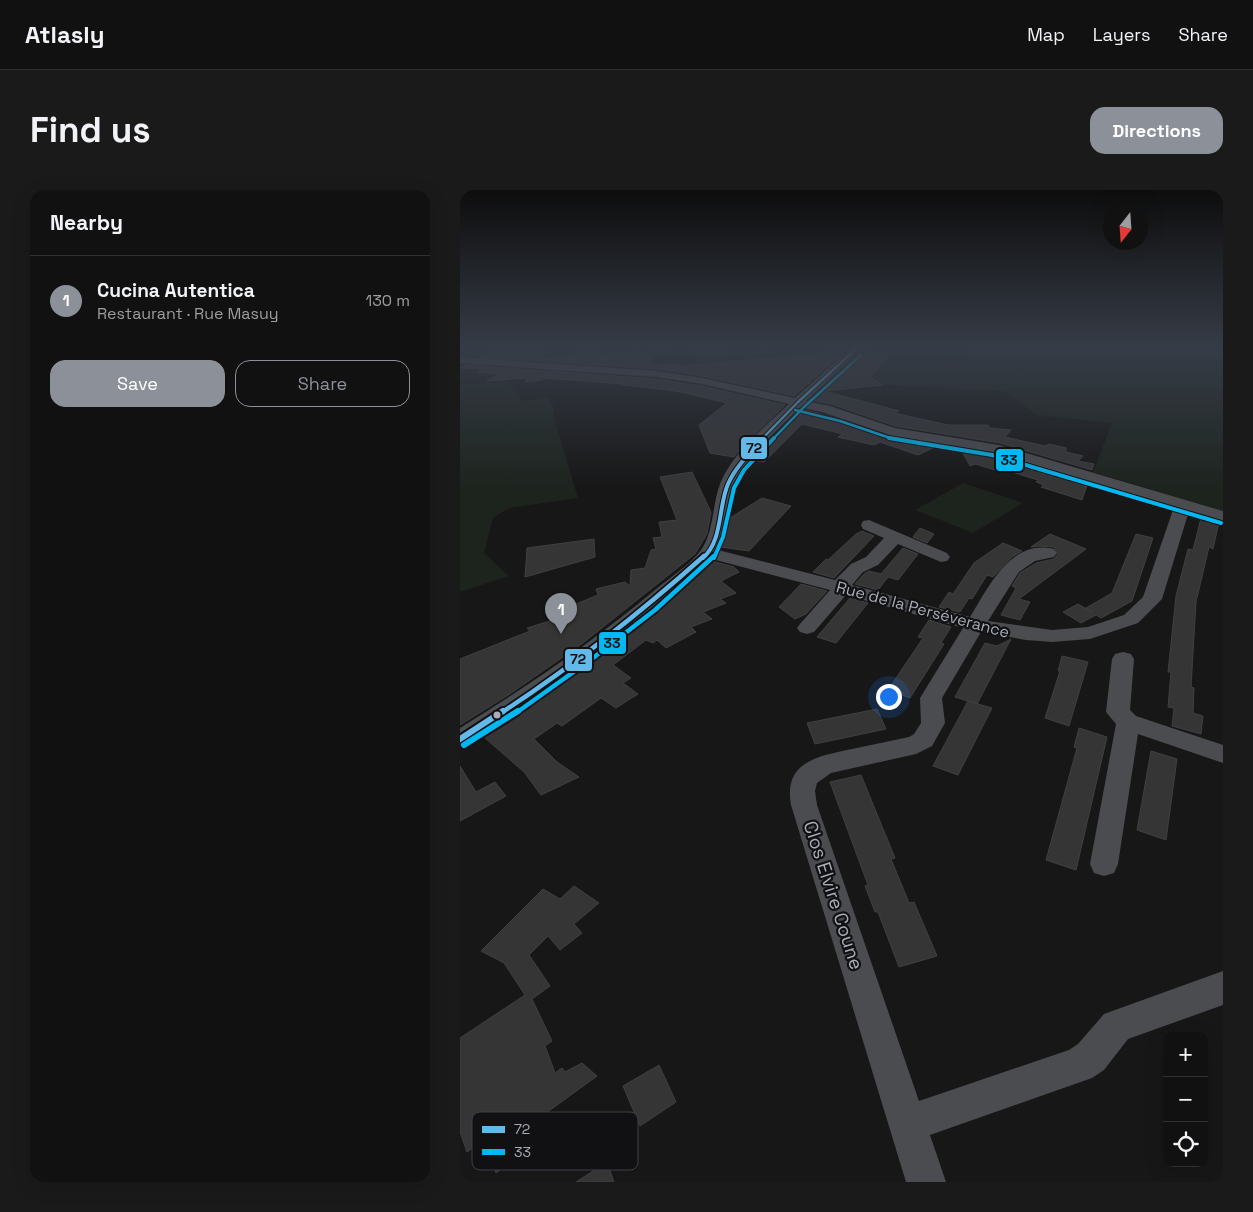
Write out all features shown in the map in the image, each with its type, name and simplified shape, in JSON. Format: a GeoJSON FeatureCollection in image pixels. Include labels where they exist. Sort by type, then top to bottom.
{"type":"FeatureCollection","features":[{"type":"Feature","properties":{"kind":"street"},"geometry":{"type":"LineString","coordinates":[[764,395],[842,414],[893,432],[994,448],[1223,516]]}},
{"type":"Feature","properties":{"kind":"street"},"geometry":{"type":"LineString","coordinates":[[460,739],[513,707],[614,633],[708,552],[716,535],[722,498],[732,475],[747,454],[805,395]]}},
{"type":"Feature","properties":{"kind":"street","name":"Rue de la Perséverance"},"geometry":{"type":"LineString","coordinates":[[708,552],[975,625],[1026,634],[1052,636],[1090,633],[1131,619],[1153,596],[1183,504]]}},
{"type":"Feature","properties":{"kind":"street"},"geometry":{"type":"LineString","coordinates":[[869,524],[941,557]]}},
{"type":"Feature","properties":{"kind":"street"},"geometry":{"type":"LineString","coordinates":[[807,628],[857,568],[872,561],[895,537]]}},
{"type":"Feature","properties":{"kind":"street"},"geometry":{"type":"LineString","coordinates":[[975,625],[1007,572],[1031,555],[1048,553]]}},
{"type":"Feature","properties":{"kind":"street","name":"Clos Elvire Coune"},"geometry":{"type":"LineString","coordinates":[[926,1182],[804,805],[801,787],[812,771],[824,765],[916,745],[923,740],[933,723],[931,698],[975,625]]}},
{"type":"Feature","properties":{"kind":"street"},"geometry":{"type":"LineString","coordinates":[[1123,660],[1118,712],[1128,722],[1223,754]]}},
{"type":"Feature","properties":{"kind":"street"},"geometry":{"type":"LineString","coordinates":[[1104,864],[1128,722]]}},
{"type":"Feature","properties":{"kind":"street"},"geometry":{"type":"LineString","coordinates":[[908,1124],[1079,1065],[1091,1057],[1116,1026],[1223,988]]}},
{"type":"Feature","properties":{"kind":"shaded area"},"geometry":{"type":"Polygon","coordinates":[[[460,395],[518,395],[522,401],[548,397],[554,408],[554,418],[578,498],[509,508],[493,518],[484,553],[509,576],[460,592],[460,395]]]}},
{"type":"Feature","properties":{"kind":"shaded area"},"geometry":{"type":"Polygon","coordinates":[[[1011,395],[1223,395],[1223,511],[1093,472],[1112,423],[1036,415],[1011,395]]]}},
{"type":"Feature","properties":{"kind":"shaded area"},"geometry":{"type":"Polygon","coordinates":[[[963,483],[1023,503],[973,533],[915,510],[963,483]]]}},
{"type":"Feature","properties":{"kind":"building"},"geometry":{"type":"Polygon","coordinates":[[[694,395],[743,395],[785,405],[734,457],[710,453],[699,425],[727,403],[694,395]]]}},
{"type":"Feature","properties":{"kind":"building"},"geometry":{"type":"Polygon","coordinates":[[[815,395],[840,395],[899,411],[894,413],[948,425],[988,425],[990,428],[1011,430],[1005,437],[1045,446],[1049,444],[1066,448],[1066,452],[1083,456],[1078,461],[1094,464],[1092,470],[1000,443],[895,426],[831,404],[810,400],[815,395]]]}},
{"type":"Feature","properties":{"kind":"building"},"geometry":{"type":"Polygon","coordinates":[[[801,409],[892,438],[992,454],[1088,483],[1082,500],[1041,487],[1044,485],[1036,482],[1038,480],[1002,469],[999,471],[975,464],[970,466],[963,453],[948,448],[937,446],[918,455],[880,442],[874,445],[838,437],[843,434],[802,424],[764,462],[752,460],[801,409]]]}},
{"type":"Feature","properties":{"kind":"building"},"geometry":{"type":"Polygon","coordinates":[[[692,472],[711,512],[707,534],[695,554],[583,643],[510,694],[460,725],[460,659],[530,631],[527,628],[553,620],[547,616],[598,595],[596,589],[625,582],[630,586],[631,570],[645,568],[651,550],[656,549],[653,538],[662,537],[659,522],[677,520],[660,477],[692,472]]]}},
{"type":"Feature","properties":{"kind":"building"},"geometry":{"type":"Polygon","coordinates":[[[762,498],[791,506],[749,551],[721,547],[730,518],[762,498]]]}},
{"type":"Feature","properties":{"kind":"building"},"geometry":{"type":"Polygon","coordinates":[[[1201,518],[1219,522],[1213,549],[1209,547],[1196,602],[1191,687],[1194,688],[1193,713],[1203,716],[1201,734],[1172,726],[1174,708],[1168,707],[1171,672],[1168,672],[1176,596],[1188,549],[1193,550],[1201,518]]]}},
{"type":"Feature","properties":{"kind":"building"},"geometry":{"type":"Polygon","coordinates":[[[920,528],[934,534],[927,543],[913,537],[920,528]]]}},
{"type":"Feature","properties":{"kind":"building"},"geometry":{"type":"Polygon","coordinates":[[[862,531],[874,536],[834,578],[813,572],[826,559],[828,560],[856,534],[862,531]]]}},
{"type":"Feature","properties":{"kind":"building"},"geometry":{"type":"Polygon","coordinates":[[[1050,534],[1086,549],[1019,599],[1030,602],[1020,620],[1001,615],[1016,588],[1012,586],[1020,573],[1036,563],[1054,559],[1058,554],[1054,547],[1031,547],[1050,534]]]}},
{"type":"Feature","properties":{"kind":"building"},"geometry":{"type":"Polygon","coordinates":[[[1136,534],[1153,538],[1132,601],[1101,618],[1096,615],[1081,623],[1063,612],[1078,604],[1092,612],[1086,608],[1112,593],[1136,534]]]}},
{"type":"Feature","properties":{"kind":"building"},"geometry":{"type":"Polygon","coordinates":[[[594,539],[595,557],[525,577],[527,548],[594,539]]]}},
{"type":"Feature","properties":{"kind":"building"},"geometry":{"type":"Polygon","coordinates":[[[1003,543],[1022,551],[1012,557],[993,577],[987,575],[972,599],[969,598],[960,612],[939,607],[949,592],[953,594],[974,563],[1003,543]]]}},
{"type":"Feature","properties":{"kind":"building"},"geometry":{"type":"Polygon","coordinates":[[[903,548],[918,554],[898,580],[888,577],[878,590],[855,584],[869,571],[881,574],[903,548]]]}},
{"type":"Feature","properties":{"kind":"building"},"geometry":{"type":"Polygon","coordinates":[[[712,561],[734,567],[739,572],[721,581],[736,593],[720,599],[726,603],[703,612],[712,619],[691,627],[696,632],[666,648],[657,640],[653,643],[646,640],[613,665],[631,678],[623,683],[638,694],[616,708],[601,698],[562,726],[557,723],[534,739],[557,762],[579,777],[541,795],[524,772],[485,738],[595,660],[643,622],[712,561]]]}},
{"type":"Feature","properties":{"kind":"building"},"geometry":{"type":"Polygon","coordinates":[[[801,584],[827,591],[806,614],[795,619],[779,607],[801,584]]]}},
{"type":"Feature","properties":{"kind":"building"},"geometry":{"type":"Polygon","coordinates":[[[850,598],[868,603],[836,643],[817,637],[850,598]]]}},
{"type":"Feature","properties":{"kind":"building"},"geometry":{"type":"Polygon","coordinates":[[[929,620],[951,627],[941,643],[944,644],[910,698],[888,690],[923,638],[918,637],[929,620]]]}},
{"type":"Feature","properties":{"kind":"building"},"geometry":{"type":"Polygon","coordinates":[[[1011,639],[977,704],[955,697],[985,643],[997,646],[1011,639]]]}},
{"type":"Feature","properties":{"kind":"building"},"geometry":{"type":"Polygon","coordinates":[[[1062,656],[1088,662],[1069,726],[1045,718],[1060,671],[1058,671],[1062,656]]]}},
{"type":"Feature","properties":{"kind":"building"},"geometry":{"type":"Polygon","coordinates":[[[968,701],[992,708],[958,775],[933,766],[968,701]]]}},
{"type":"Feature","properties":{"kind":"building"},"geometry":{"type":"Polygon","coordinates":[[[877,709],[886,729],[815,744],[807,723],[877,709]]]}},
{"type":"Feature","properties":{"kind":"building"},"geometry":{"type":"Polygon","coordinates":[[[1079,728],[1107,737],[1076,870],[1046,860],[1077,748],[1074,747],[1079,728]]]}},
{"type":"Feature","properties":{"kind":"building"},"geometry":{"type":"Polygon","coordinates":[[[1151,751],[1177,759],[1166,840],[1137,830],[1151,751]]]}},
{"type":"Feature","properties":{"kind":"building"},"geometry":{"type":"Polygon","coordinates":[[[460,766],[476,792],[495,782],[506,796],[460,821],[460,766]]]}},
{"type":"Feature","properties":{"kind":"building"},"geometry":{"type":"Polygon","coordinates":[[[861,775],[895,858],[891,859],[909,903],[914,902],[937,956],[899,967],[878,912],[875,912],[865,886],[868,885],[830,782],[861,775]]]}},
{"type":"Feature","properties":{"kind":"building"},"geometry":{"type":"Polygon","coordinates":[[[574,886],[599,903],[574,924],[582,933],[560,950],[548,936],[529,955],[550,986],[532,999],[552,1041],[545,1046],[555,1073],[562,1068],[565,1072],[582,1063],[597,1076],[547,1112],[472,1112],[472,1148],[467,1152],[460,1132],[460,1038],[525,995],[504,963],[481,951],[543,889],[560,899],[574,886]]]}},
{"type":"Feature","properties":{"kind":"building"},"geometry":{"type":"Polygon","coordinates":[[[659,1065],[676,1102],[640,1126],[638,1112],[634,1112],[623,1086],[659,1065]]]}},
{"type":"Feature","properties":{"kind":"building"},"geometry":{"type":"Polygon","coordinates":[[[595,1170],[610,1170],[614,1182],[576,1182],[595,1170]]]}},
{"type":"Feature","properties":{"kind":"transit line","name":"72"},"geometry":{"type":"LineString","coordinates":[[460,739],[525,697],[589,652],[650,604],[708,553],[716,534],[727,486],[738,465],[805,395]]}},
{"type":"Feature","properties":{"kind":"transit line","name":"33"},"geometry":{"type":"LineString","coordinates":[[464,745],[530,704],[593,658],[655,610],[713,559],[723,537],[734,488],[744,470],[817,395]]}},
{"type":"Feature","properties":{"kind":"transit line","name":"33"},"geometry":{"type":"LineString","coordinates":[[795,410],[840,421],[891,439],[992,455],[1221,523]]}},
{"type":"Feature","properties":{"kind":"place","name":"Cucina Autentica"},"geometry":{"type":"Point","coordinates":[561,634]}}]}
